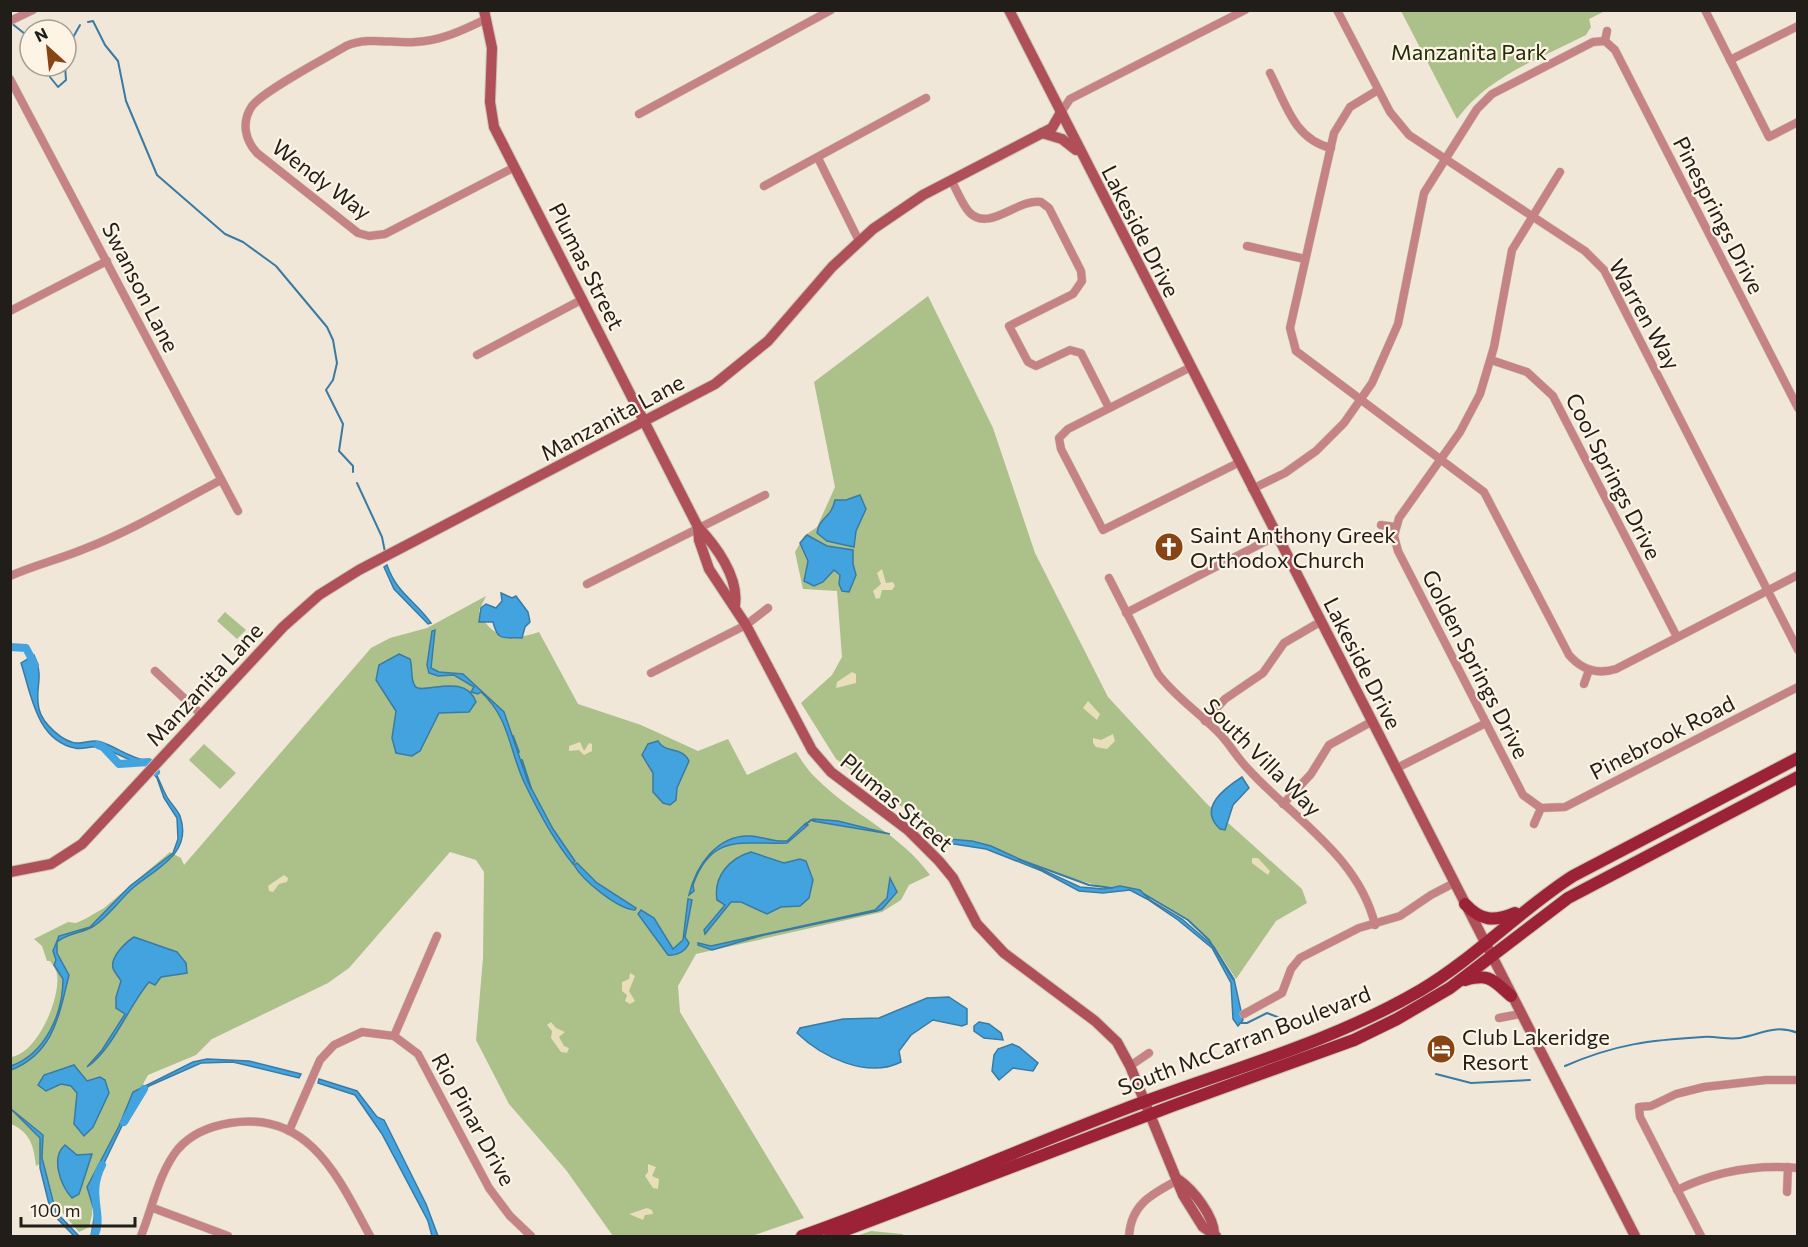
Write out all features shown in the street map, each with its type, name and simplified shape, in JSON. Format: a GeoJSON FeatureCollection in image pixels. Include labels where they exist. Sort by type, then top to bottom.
{"type":"FeatureCollection","features":[{"type":"Feature","properties":{"kind":"main road"},"geometry":{"type":"LineString","coordinates":[[1716,820],[1720,807],[1773,778],[1794,760]]}},
{"type":"Feature","properties":{"kind":"main road","name":"South McCarran Boulevard"},"geometry":{"type":"LineString","coordinates":[[802,1236],[882,1208],[1145,1102],[1350,1026],[1421,990],[1485,943],[1549,891],[1603,859],[1794,760]]}},
{"type":"Feature","properties":{"kind":"main road","name":"South McCarran Boulevard"},"geometry":{"type":"LineString","coordinates":[[830,1236],[1344,1044],[1397,1019],[1458,982],[1568,898],[1797,777]]}},
{"type":"Feature","properties":{"kind":"main road"},"geometry":{"type":"LineString","coordinates":[[1465,904],[1478,916],[1492,920],[1530,906]]}},
{"type":"Feature","properties":{"kind":"main road"},"geometry":{"type":"LineString","coordinates":[[1458,982],[1481,976],[1490,977],[1511,996]]}},
{"type":"Feature","properties":{"kind":"main road"},"geometry":{"type":"LineString","coordinates":[[1279,1068],[1284,1059],[1332,1039],[1350,1026]]}},
{"type":"Feature","properties":{"kind":"street"},"geometry":{"type":"LineString","coordinates":[[10,21],[33,10]]}},
{"type":"Feature","properties":{"kind":"street"},"geometry":{"type":"LineString","coordinates":[[639,114],[831,10]]}},
{"type":"Feature","properties":{"kind":"street","name":"Lakeside Drive"},"geometry":{"type":"LineString","coordinates":[[1009,10],[1238,463],[1635,1236]]}},
{"type":"Feature","properties":{"kind":"street","name":"Manzanita Lane"},"geometry":{"type":"LineString","coordinates":[[10,872],[43,867],[69,855],[89,838],[307,605],[345,578],[700,394],[744,363],[773,335],[832,267],[859,241],[908,204],[1042,134],[1054,126],[1070,99],[1245,10]]}},
{"type":"Feature","properties":{"kind":"street","name":"Warren Way"},"geometry":{"type":"LineString","coordinates":[[1337,10],[1378,90],[1399,124],[1421,144],[1585,251],[1612,281],[1797,650]]}},
{"type":"Feature","properties":{"kind":"street"},"geometry":{"type":"LineString","coordinates":[[1705,10],[1769,137],[1797,122]]}},
{"type":"Feature","properties":{"kind":"street","name":"Plumas Street"},"geometry":{"type":"LineString","coordinates":[[485,15],[492,50],[491,116],[513,168],[546,224],[698,527],[726,565],[736,595],[735,605]]}},
{"type":"Feature","properties":{"kind":"street","name":"Wendy Way"},"geometry":{"type":"LineString","coordinates":[[485,15],[454,34],[428,41],[354,42],[258,100],[248,114],[245,130],[247,138],[257,153],[357,232],[369,236],[385,234],[513,168]]}},
{"type":"Feature","properties":{"kind":"street"},"geometry":{"type":"LineString","coordinates":[[1730,60],[1797,26]]}},
{"type":"Feature","properties":{"kind":"street"},"geometry":{"type":"LineString","coordinates":[[1252,489],[1285,473],[1316,451],[1344,423],[1361,400],[1391,344],[1403,302],[1419,207],[1430,180],[1476,108],[1492,94],[1593,42],[1605,41],[1608,31]]}},
{"type":"Feature","properties":{"kind":"street","name":"Pinesprings Drive"},"geometry":{"type":"LineString","coordinates":[[1605,41],[1615,50],[1797,408]]}},
{"type":"Feature","properties":{"kind":"street"},"geometry":{"type":"LineString","coordinates":[[1270,73],[1300,131],[1313,143],[1331,148]]}},
{"type":"Feature","properties":{"kind":"street","name":"Swanson Lane"},"geometry":{"type":"LineString","coordinates":[[10,79],[238,511]]}},
{"type":"Feature","properties":{"kind":"street"},"geometry":{"type":"LineString","coordinates":[[1378,90],[1358,100],[1343,115],[1331,148],[1290,328],[1292,344],[1302,358],[1442,458],[1484,492],[1569,655],[1589,670],[1598,672],[1616,669],[1797,574]]}},
{"type":"Feature","properties":{"kind":"street"},"geometry":{"type":"LineString","coordinates":[[764,186],[926,98]]}},
{"type":"Feature","properties":{"kind":"street"},"geometry":{"type":"LineString","coordinates":[[1042,134],[1062,139],[1080,152]]}},
{"type":"Feature","properties":{"kind":"street"},"geometry":{"type":"LineString","coordinates":[[818,158],[859,241]]}},
{"type":"Feature","properties":{"kind":"street"},"geometry":{"type":"LineString","coordinates":[[1381,525],[1395,528],[1471,412],[1491,360],[1508,262],[1518,237],[1560,172]]}},
{"type":"Feature","properties":{"kind":"street"},"geometry":{"type":"LineString","coordinates":[[951,180],[968,212],[980,219],[992,218],[1033,200],[1049,208],[1081,271],[1082,281],[1073,294],[1010,326],[1028,362],[1036,366],[1070,350],[1081,353],[1109,408]]}},
{"type":"Feature","properties":{"kind":"street"},"geometry":{"type":"LineString","coordinates":[[1247,246],[1305,259]]}},
{"type":"Feature","properties":{"kind":"street"},"geometry":{"type":"LineString","coordinates":[[10,311],[107,261]]}},
{"type":"Feature","properties":{"kind":"street"},"geometry":{"type":"LineString","coordinates":[[477,355],[583,299]]}},
{"type":"Feature","properties":{"kind":"street","name":"Cool Springs Drive"},"geometry":{"type":"LineString","coordinates":[[1491,360],[1527,372],[1553,396],[1677,637]]}},
{"type":"Feature","properties":{"kind":"street"},"geometry":{"type":"LineString","coordinates":[[1190,368],[1068,429],[1059,438],[1061,448],[1103,530],[1238,463]]}},
{"type":"Feature","properties":{"kind":"street"},"geometry":{"type":"LineString","coordinates":[[10,576],[30,566],[106,540],[221,480]]}},
{"type":"Feature","properties":{"kind":"street"},"geometry":{"type":"LineString","coordinates":[[587,584],[765,495]]}},
{"type":"Feature","properties":{"kind":"street","name":"Plumas Street"},"geometry":{"type":"LineString","coordinates":[[698,527],[699,540],[709,569],[735,605],[797,727],[820,761],[850,788],[908,830],[939,861],[953,878],[977,924],[1004,953],[1117,1042],[1130,1066],[1183,1196],[1203,1227],[1215,1235]]}},
{"type":"Feature","properties":{"kind":"street","name":"Golden Springs Drive"},"geometry":{"type":"LineString","coordinates":[[1395,528],[1398,551],[1523,795],[1540,808]]}},
{"type":"Feature","properties":{"kind":"street"},"geometry":{"type":"LineString","coordinates":[[1126,613],[1276,536]]}},
{"type":"Feature","properties":{"kind":"street","name":"South Villa Way"},"geometry":{"type":"LineString","coordinates":[[1108,578],[1168,688],[1205,721],[1354,875],[1372,910],[1375,924]]}},
{"type":"Feature","properties":{"kind":"street"},"geometry":{"type":"LineString","coordinates":[[651,673],[746,625],[768,608]]}},
{"type":"Feature","properties":{"kind":"street"},"geometry":{"type":"LineString","coordinates":[[1205,721],[1226,699],[1263,673],[1284,643],[1320,622]]}},
{"type":"Feature","properties":{"kind":"street"},"geometry":{"type":"LineString","coordinates":[[1584,684],[1589,670]]}},
{"type":"Feature","properties":{"kind":"street"},"geometry":{"type":"LineString","coordinates":[[154,671],[202,715]]}},
{"type":"Feature","properties":{"kind":"street","name":"Pinebrook Road"},"geometry":{"type":"LineString","coordinates":[[1540,808],[1564,807],[1797,687]]}},
{"type":"Feature","properties":{"kind":"street"},"geometry":{"type":"LineString","coordinates":[[1283,804],[1311,774],[1329,746],[1371,722]]}},
{"type":"Feature","properties":{"kind":"street"},"geometry":{"type":"LineString","coordinates":[[1395,769],[1486,723]]}},
{"type":"Feature","properties":{"kind":"street"},"geometry":{"type":"LineString","coordinates":[[1534,824],[1540,808]]}},
{"type":"Feature","properties":{"kind":"street"},"geometry":{"type":"LineString","coordinates":[[1244,1014],[1276,998],[1286,986],[1291,969],[1300,958],[1359,928],[1400,916],[1454,883]]}},
{"type":"Feature","properties":{"kind":"street"},"geometry":{"type":"LineString","coordinates":[[394,1036],[437,936]]}},
{"type":"Feature","properties":{"kind":"street"},"geometry":{"type":"LineString","coordinates":[[1498,1018],[1520,1014]]}},
{"type":"Feature","properties":{"kind":"street","name":"Rio Pinar Drive"},"geometry":{"type":"LineString","coordinates":[[289,1131],[320,1060],[334,1045],[362,1032],[394,1036],[418,1054],[489,1188],[510,1216],[531,1236]]}},
{"type":"Feature","properties":{"kind":"street"},"geometry":{"type":"LineString","coordinates":[[1130,1066],[1149,1053]]}},
{"type":"Feature","properties":{"kind":"street"},"geometry":{"type":"LineString","coordinates":[[1701,1236],[1640,1118],[1639,1107],[1651,1106],[1676,1094],[1704,1087],[1766,1080],[1797,1080]]}},
{"type":"Feature","properties":{"kind":"street"},"geometry":{"type":"LineString","coordinates":[[141,1236],[173,1156],[196,1134],[221,1125],[248,1122],[289,1131],[313,1146],[332,1166],[370,1236]]}},
{"type":"Feature","properties":{"kind":"street"},"geometry":{"type":"LineString","coordinates":[[1787,1192],[1788,1167]]}},
{"type":"Feature","properties":{"kind":"street"},"geometry":{"type":"LineString","coordinates":[[1677,1190],[1724,1171],[1797,1168]]}},
{"type":"Feature","properties":{"kind":"street"},"geometry":{"type":"LineString","coordinates":[[1129,1236],[1135,1209],[1151,1195],[1178,1180]]}},
{"type":"Feature","properties":{"kind":"street"},"geometry":{"type":"LineString","coordinates":[[153,1208],[228,1236]]}},
{"type":"Feature","properties":{"kind":"green space","name":"Manzanita Park"},"geometry":{"type":"Polygon","coordinates":[[[1401,11],[1605,11],[1589,19],[1591,27],[1586,35],[1534,60],[1500,80],[1484,91],[1457,119],[1401,11]]]}},
{"type":"Feature","properties":{"kind":"green space"},"geometry":{"type":"Polygon","coordinates":[[[928,296],[993,428],[1035,553],[1108,697],[1207,804],[1302,889],[1307,903],[1276,921],[1236,979],[1217,950],[1187,919],[1153,900],[1121,886],[1103,887],[1067,877],[983,844],[962,842],[945,848],[902,807],[836,759],[801,703],[832,675],[842,657],[837,591],[803,589],[795,552],[804,536],[817,527],[835,487],[814,382],[928,296]]]}},
{"type":"Feature","properties":{"kind":"green space"},"geometry":{"type":"Polygon","coordinates":[[[486,596],[479,611],[484,620],[496,632],[512,637],[539,632],[578,704],[641,725],[698,751],[728,739],[747,775],[796,752],[810,772],[830,791],[890,835],[918,860],[930,875],[909,885],[901,900],[882,912],[696,954],[678,986],[680,1012],[804,1218],[752,1236],[613,1236],[566,1170],[509,1104],[476,1040],[483,958],[484,872],[476,860],[450,852],[349,968],[328,983],[212,1039],[196,1055],[148,1075],[93,1176],[92,1215],[89,1227],[79,1232],[55,1204],[43,1162],[36,1166],[30,1140],[23,1131],[11,1124],[11,1057],[21,1054],[38,1036],[51,1010],[57,984],[55,969],[50,961],[47,961],[42,946],[34,939],[68,922],[76,923],[104,908],[170,852],[181,858],[184,865],[371,648],[390,638],[427,628],[486,596]]]}},
{"type":"Feature","properties":{"kind":"green space"},"geometry":{"type":"Polygon","coordinates":[[[225,612],[246,630],[237,639],[217,621],[225,612]]]}},
{"type":"Feature","properties":{"kind":"green space"},"geometry":{"type":"Polygon","coordinates":[[[204,744],[236,773],[220,789],[189,760],[204,744]]]}},
{"type":"Feature","properties":{"kind":"green space"},"geometry":{"type":"Polygon","coordinates":[[[871,1231],[902,1234],[905,1236],[856,1236],[871,1231]]]}},
{"type":"Feature","properties":{"kind":"sand"},"geometry":{"type":"Polygon","coordinates":[[[882,569],[886,583],[893,582],[895,586],[892,590],[882,590],[880,598],[876,599],[873,591],[881,584],[877,573],[882,569]]]}},
{"type":"Feature","properties":{"kind":"sand"},"geometry":{"type":"Polygon","coordinates":[[[852,672],[856,674],[856,683],[836,688],[837,682],[852,672]]]}},
{"type":"Feature","properties":{"kind":"sand"},"geometry":{"type":"Polygon","coordinates":[[[1088,701],[1100,714],[1097,720],[1083,708],[1088,701]]]}},
{"type":"Feature","properties":{"kind":"sand"},"geometry":{"type":"Polygon","coordinates":[[[1113,734],[1115,741],[1107,749],[1096,747],[1093,743],[1093,738],[1101,740],[1113,734]]]}},
{"type":"Feature","properties":{"kind":"sand"},"geometry":{"type":"Polygon","coordinates":[[[580,742],[584,751],[589,743],[592,744],[592,751],[584,755],[579,750],[569,751],[569,746],[580,742]]]}},
{"type":"Feature","properties":{"kind":"sand"},"geometry":{"type":"Polygon","coordinates":[[[1252,858],[1258,858],[1270,871],[1268,875],[1252,863],[1252,858]]]}},
{"type":"Feature","properties":{"kind":"sand"},"geometry":{"type":"Polygon","coordinates":[[[284,875],[288,878],[287,882],[279,884],[273,892],[269,891],[268,886],[284,875]]]}},
{"type":"Feature","properties":{"kind":"sand"},"geometry":{"type":"Polygon","coordinates":[[[630,973],[635,976],[629,991],[635,1001],[630,1004],[625,1001],[627,995],[622,991],[622,982],[629,979],[630,973]]]}},
{"type":"Feature","properties":{"kind":"sand"},"geometry":{"type":"Polygon","coordinates":[[[551,1022],[556,1028],[565,1032],[559,1037],[564,1046],[569,1048],[567,1053],[561,1052],[551,1038],[552,1031],[547,1025],[551,1022]]]}},
{"type":"Feature","properties":{"kind":"sand"},"geometry":{"type":"Polygon","coordinates":[[[648,1164],[656,1167],[652,1176],[659,1179],[658,1189],[653,1188],[645,1176],[648,1172],[648,1164]]]}},
{"type":"Feature","properties":{"kind":"sand"},"geometry":{"type":"Polygon","coordinates":[[[647,1208],[652,1210],[653,1214],[645,1215],[643,1220],[629,1214],[647,1208]]]}},
{"type":"Feature","properties":{"kind":"water"},"geometry":{"type":"Polygon","coordinates":[[[860,495],[866,509],[856,531],[854,547],[827,541],[817,533],[835,500],[846,500],[860,495]]]}},
{"type":"Feature","properties":{"kind":"water"},"geometry":{"type":"Polygon","coordinates":[[[807,535],[827,546],[853,550],[856,575],[849,592],[842,591],[839,584],[840,575],[834,570],[823,582],[814,586],[804,581],[808,561],[800,543],[807,535]]]}},
{"type":"Feature","properties":{"kind":"water"},"geometry":{"type":"Polygon","coordinates":[[[387,565],[401,590],[431,623],[428,624],[394,589],[384,567],[387,565]]]}},
{"type":"Feature","properties":{"kind":"water"},"geometry":{"type":"Polygon","coordinates":[[[501,593],[512,598],[516,596],[528,612],[530,622],[525,627],[522,638],[499,636],[493,622],[479,622],[481,608],[486,604],[496,608],[502,601],[501,593]]]}},
{"type":"Feature","properties":{"kind":"water"},"geometry":{"type":"Polygon","coordinates":[[[435,630],[431,668],[439,672],[463,674],[504,712],[528,782],[553,829],[575,861],[573,864],[535,805],[520,772],[508,735],[491,702],[481,692],[478,694],[471,692],[474,687],[454,675],[438,676],[429,673],[427,665],[432,631],[435,630]]]}},
{"type":"Feature","properties":{"kind":"water"},"geometry":{"type":"Polygon","coordinates":[[[399,654],[410,659],[415,686],[419,688],[454,686],[463,688],[471,693],[476,702],[469,712],[439,713],[420,751],[412,756],[396,753],[392,738],[396,711],[376,680],[379,665],[399,654]]]}},
{"type":"Feature","properties":{"kind":"water"},"geometry":{"type":"Polygon","coordinates":[[[34,655],[39,670],[39,709],[49,726],[67,740],[79,743],[98,741],[148,761],[154,771],[167,797],[179,813],[183,829],[182,840],[177,850],[162,866],[134,887],[94,926],[66,936],[57,942],[57,953],[69,975],[58,1018],[46,1043],[37,1054],[11,1070],[11,1066],[23,1060],[42,1042],[56,1019],[63,979],[54,965],[56,960],[53,951],[59,936],[90,927],[130,886],[173,853],[178,839],[177,818],[164,798],[157,778],[145,764],[98,747],[78,748],[62,743],[43,726],[32,701],[21,663],[34,655]]]}},
{"type":"Feature","properties":{"kind":"water"},"geometry":{"type":"Polygon","coordinates":[[[658,741],[665,748],[682,753],[689,761],[677,788],[676,800],[670,805],[663,803],[653,792],[653,773],[642,755],[648,744],[658,741]]]}},
{"type":"Feature","properties":{"kind":"water"},"geometry":{"type":"Polygon","coordinates":[[[1242,777],[1249,788],[1233,805],[1225,830],[1220,829],[1211,814],[1212,806],[1228,787],[1242,777]]]}},
{"type":"Feature","properties":{"kind":"water"},"geometry":{"type":"Polygon","coordinates":[[[813,819],[838,821],[890,834],[813,821],[813,819]]]}},
{"type":"Feature","properties":{"kind":"water"},"geometry":{"type":"Polygon","coordinates":[[[806,823],[808,825],[787,843],[743,843],[719,849],[701,868],[693,885],[694,891],[689,895],[697,873],[710,854],[718,846],[728,840],[751,836],[787,841],[806,823]]]}},
{"type":"Feature","properties":{"kind":"water"},"geometry":{"type":"Polygon","coordinates":[[[936,838],[972,841],[991,846],[1080,887],[1104,889],[1120,886],[1140,890],[1150,900],[1182,919],[1214,947],[1234,979],[1243,1020],[1238,1026],[1233,1019],[1231,983],[1212,948],[1178,920],[1147,899],[1130,890],[1103,893],[1079,891],[1042,871],[986,849],[941,842],[936,838]]]}},
{"type":"Feature","properties":{"kind":"water"},"geometry":{"type":"Polygon","coordinates":[[[751,852],[784,863],[800,859],[806,861],[813,880],[809,898],[800,906],[781,907],[767,914],[741,902],[731,902],[705,934],[704,930],[725,905],[717,900],[716,891],[720,876],[730,863],[751,852]]]}},
{"type":"Feature","properties":{"kind":"water"},"geometry":{"type":"Polygon","coordinates":[[[577,863],[597,883],[636,908],[635,910],[620,905],[601,893],[585,879],[574,865],[577,863]]]}},
{"type":"Feature","properties":{"kind":"water"},"geometry":{"type":"Polygon","coordinates":[[[890,878],[897,892],[882,909],[877,911],[760,936],[712,950],[698,945],[698,943],[711,946],[875,910],[887,898],[890,878]]]}},
{"type":"Feature","properties":{"kind":"water"},"geometry":{"type":"Polygon","coordinates":[[[688,899],[692,900],[685,937],[689,943],[681,952],[668,955],[638,914],[641,910],[654,918],[673,949],[683,940],[688,899]]]}},
{"type":"Feature","properties":{"kind":"water"},"geometry":{"type":"Polygon","coordinates":[[[134,937],[177,952],[186,963],[187,973],[161,977],[155,985],[149,982],[105,1050],[87,1067],[102,1050],[125,1014],[116,1008],[116,997],[121,981],[113,964],[119,950],[134,937]]]}},
{"type":"Feature","properties":{"kind":"water"},"geometry":{"type":"Polygon","coordinates":[[[949,997],[967,1009],[967,1024],[962,1026],[933,1020],[911,1035],[899,1051],[901,1062],[888,1067],[860,1067],[846,1063],[819,1050],[797,1033],[800,1028],[843,1019],[879,1018],[927,998],[949,997]]]}},
{"type":"Feature","properties":{"kind":"water"},"geometry":{"type":"Polygon","coordinates":[[[979,1022],[989,1024],[1001,1033],[1003,1040],[984,1038],[974,1031],[974,1026],[979,1022]]]}},
{"type":"Feature","properties":{"kind":"water"},"geometry":{"type":"Polygon","coordinates":[[[1012,1044],[1038,1063],[1033,1071],[1013,1068],[999,1080],[992,1071],[994,1055],[998,1049],[1012,1044]]]}},
{"type":"Feature","properties":{"kind":"water"},"geometry":{"type":"Polygon","coordinates":[[[207,1059],[249,1061],[301,1074],[299,1078],[233,1062],[201,1063],[149,1086],[134,1101],[92,1188],[98,1215],[97,1235],[91,1236],[95,1213],[87,1187],[119,1126],[133,1092],[193,1062],[207,1059]]]}},
{"type":"Feature","properties":{"kind":"water"},"geometry":{"type":"Polygon","coordinates":[[[74,1065],[87,1081],[100,1077],[105,1080],[109,1093],[93,1127],[84,1136],[74,1124],[77,1093],[71,1086],[61,1084],[46,1091],[38,1085],[44,1075],[74,1065]]]}},
{"type":"Feature","properties":{"kind":"water"},"geometry":{"type":"Polygon","coordinates":[[[319,1079],[357,1091],[377,1117],[384,1120],[426,1204],[438,1236],[432,1236],[428,1221],[382,1134],[355,1095],[318,1083],[319,1079]]]}},
{"type":"Feature","properties":{"kind":"water"},"geometry":{"type":"Polygon","coordinates":[[[11,1109],[43,1135],[42,1158],[56,1212],[79,1236],[74,1236],[51,1212],[40,1168],[40,1138],[11,1109]]]}},
{"type":"Feature","properties":{"kind":"water"},"geometry":{"type":"Polygon","coordinates":[[[65,1145],[77,1155],[92,1154],[79,1194],[72,1198],[59,1172],[58,1157],[65,1145]]]}},
{"type":"Feature","properties":{"kind":"waterway"},"geometry":{"type":"LineString","coordinates":[[88,22],[93,21],[105,45],[118,61],[126,101],[157,175],[225,234],[243,242],[276,266],[327,327],[333,340],[337,363],[333,380],[326,390],[343,424],[339,451],[353,466],[353,472]]}},
{"type":"Feature","properties":{"kind":"waterway"},"geometry":{"type":"LineString","coordinates":[[10,22],[18,28]]}},
{"type":"Feature","properties":{"kind":"waterway"},"geometry":{"type":"LineString","coordinates":[[78,29],[80,25]]}},
{"type":"Feature","properties":{"kind":"waterway"},"geometry":{"type":"LineString","coordinates":[[51,78],[58,87],[66,78]]}},
{"type":"Feature","properties":{"kind":"waterway"},"geometry":{"type":"LineString","coordinates":[[357,483],[382,537],[385,552]]}},
{"type":"Feature","properties":{"kind":"waterway"},"geometry":{"type":"LineString","coordinates":[[10,647],[26,648],[35,665]]}},
{"type":"Feature","properties":{"kind":"waterway"},"geometry":{"type":"LineString","coordinates":[[513,736],[519,752]]}},
{"type":"Feature","properties":{"kind":"waterway"},"geometry":{"type":"LineString","coordinates":[[98,745],[103,747],[119,764],[149,762],[156,772]]}},
{"type":"Feature","properties":{"kind":"waterway"},"geometry":{"type":"LineString","coordinates":[[522,760],[531,788]]}},
{"type":"Feature","properties":{"kind":"waterway"},"geometry":{"type":"LineString","coordinates":[[805,825],[815,820]]}},
{"type":"Feature","properties":{"kind":"waterway"},"geometry":{"type":"LineString","coordinates":[[1018,859],[1089,885],[1112,888]]}},
{"type":"Feature","properties":{"kind":"waterway"},"geometry":{"type":"LineString","coordinates":[[1144,894],[1188,920],[1209,940],[1233,979]]}},
{"type":"Feature","properties":{"kind":"waterway"},"geometry":{"type":"LineString","coordinates":[[1240,1023],[1247,1023],[1267,1013],[1280,1018],[1291,1028]]}},
{"type":"Feature","properties":{"kind":"waterway"},"geometry":{"type":"LineString","coordinates":[[1565,1066],[1617,1048],[1650,1042],[1703,1037],[1735,1038],[1782,1029],[1798,1033]]}},
{"type":"Feature","properties":{"kind":"waterway"},"geometry":{"type":"LineString","coordinates":[[1436,1074],[1471,1083],[1530,1080]]}},
{"type":"Feature","properties":{"kind":"waterway"},"geometry":{"type":"LineString","coordinates":[[124,1122],[144,1089]]}},
{"type":"Feature","properties":{"kind":"waterway"},"geometry":{"type":"LineString","coordinates":[[94,1236],[98,1221],[96,1186],[102,1165]]}},
{"type":"Feature","properties":{"kind":"place","name":"Saint Anthony Greek Orthodox Church"},"geometry":{"type":"Point","coordinates":[1169,547]}},
{"type":"Feature","properties":{"kind":"place","name":"Club Lakeridge Resort"},"geometry":{"type":"Point","coordinates":[1441,1049]}}]}
